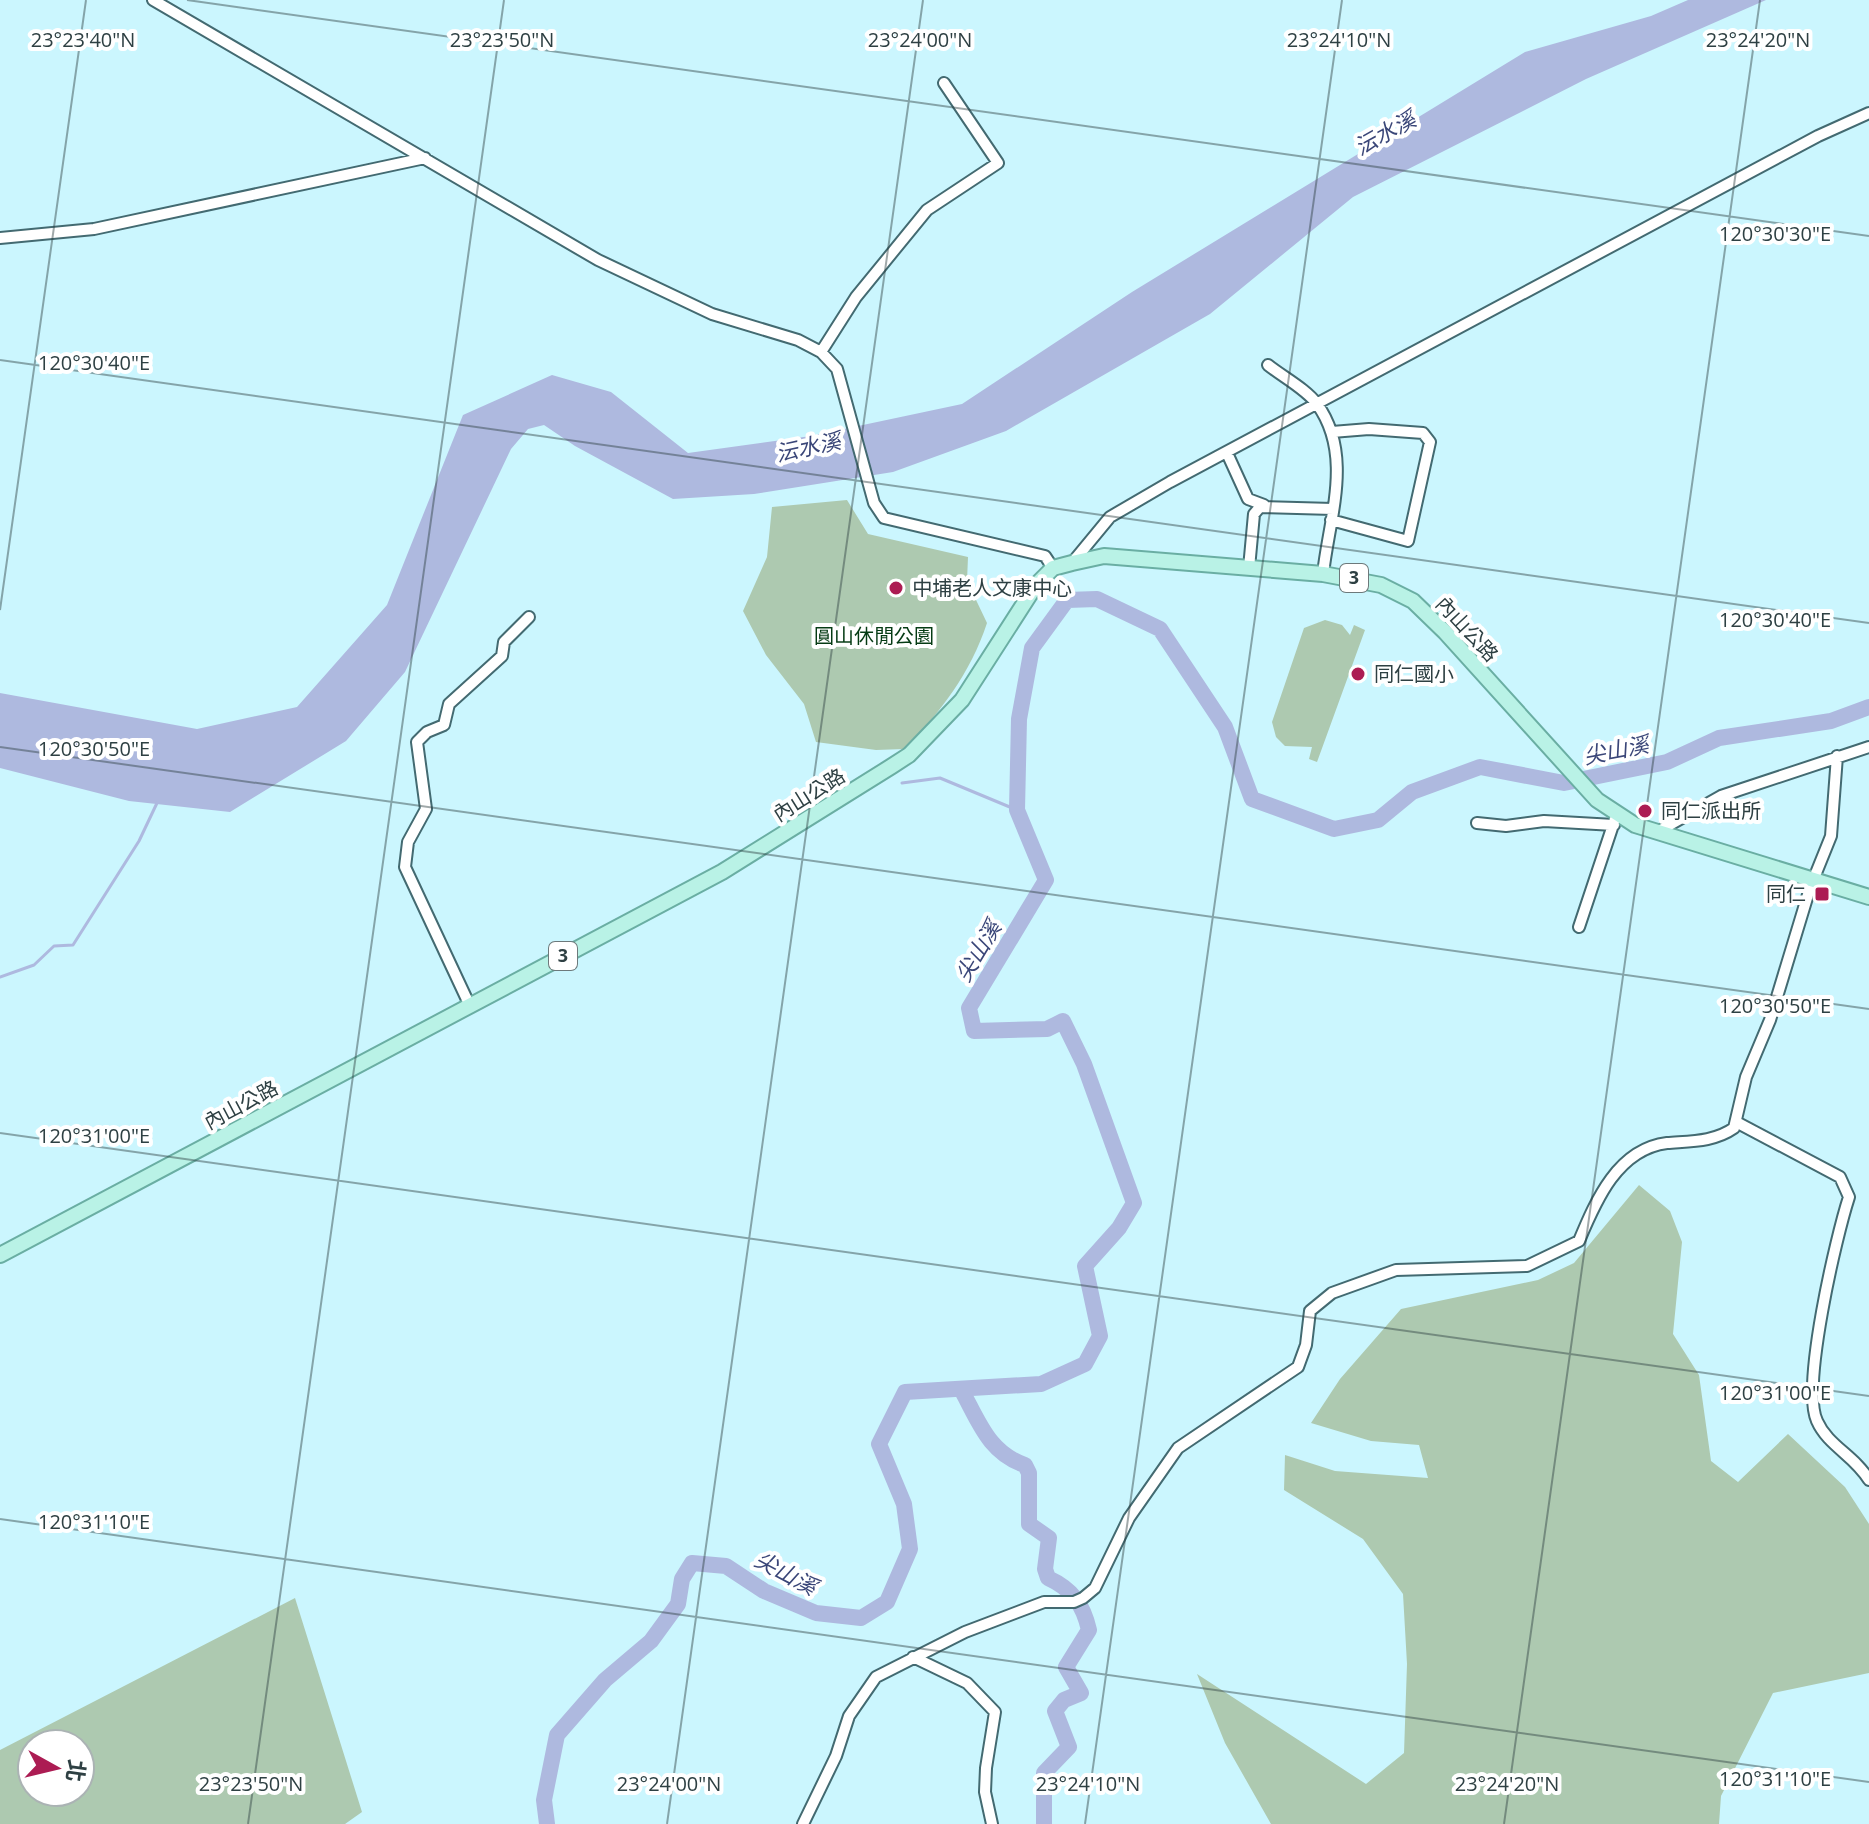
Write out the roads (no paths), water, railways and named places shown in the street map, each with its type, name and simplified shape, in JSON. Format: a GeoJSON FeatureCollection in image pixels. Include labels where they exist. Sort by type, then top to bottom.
{"type":"FeatureCollection","features":[{"type":"Feature","properties":{"kind":"main road","name":"內山公路"},"geometry":{"type":"LineString","coordinates":[[0,1255],[722,872],[909,755],[962,700],[1028,595],[1053,568],[1104,556],[1323,574],[1381,585],[1413,601],[1615,820]]}},
{"type":"Feature","properties":{"kind":"main road","name":"3"},"geometry":{"type":"LineString","coordinates":[[1615,820],[1869,897]]}},
{"type":"Feature","properties":{"kind":"street"},"geometry":{"type":"LineString","coordinates":[[153,0],[598,260],[712,314],[798,340],[821,352],[837,369],[855,425],[874,503],[884,518],[894,523],[930,527],[1045,556],[1053,568]]}},
{"type":"Feature","properties":{"kind":"street"},"geometry":{"type":"LineString","coordinates":[[821,352],[856,297],[927,210],[998,163],[944,83]]}},
{"type":"Feature","properties":{"kind":"street"},"geometry":{"type":"LineString","coordinates":[[1072,563],[1110,517],[1316,402],[1818,136],[1869,113]]}},
{"type":"Feature","properties":{"kind":"street"},"geometry":{"type":"LineString","coordinates":[[0,238],[94,229],[425,158]]}},
{"type":"Feature","properties":{"kind":"street"},"geometry":{"type":"LineString","coordinates":[[1268,365],[1316,402],[1332,432],[1338,455],[1323,574]]}},
{"type":"Feature","properties":{"kind":"street"},"geometry":{"type":"LineString","coordinates":[[1227,453],[1248,499],[1264,505],[1332,515],[1408,541],[1430,442],[1423,433],[1369,429],[1332,432]]}},
{"type":"Feature","properties":{"kind":"street"},"geometry":{"type":"LineString","coordinates":[[1249,568],[1254,514],[1264,505]]}},
{"type":"Feature","properties":{"kind":"street"},"geometry":{"type":"LineString","coordinates":[[470,1006],[405,867],[408,842],[426,809],[417,742],[427,732],[444,725],[449,704],[502,656],[504,642],[529,617]]}},
{"type":"Feature","properties":{"kind":"street"},"geometry":{"type":"LineString","coordinates":[[1659,831],[1721,796],[1781,779],[1837,756],[1869,747]]}},
{"type":"Feature","properties":{"kind":"street"},"geometry":{"type":"LineString","coordinates":[[803,1824],[855,1708],[876,1677],[965,1632],[1044,1602],[1079,1600],[1095,1588],[1129,1518],[1178,1448],[1298,1367],[1306,1345],[1310,1311],[1318,1301],[1396,1270],[1527,1266],[1579,1241],[1596,1200],[1608,1182],[1636,1154],[1657,1145],[1724,1135],[1738,1123],[1746,1077],[1770,1020],[1831,836],[1837,756]]}},
{"type":"Feature","properties":{"kind":"street"},"geometry":{"type":"LineString","coordinates":[[1477,823],[1615,820],[1579,927]]}},
{"type":"Feature","properties":{"kind":"street"},"geometry":{"type":"LineString","coordinates":[[1738,1123],[1840,1177],[1849,1197],[1816,1343],[1815,1418],[1827,1439],[1859,1463],[1869,1480]]}},
{"type":"Feature","properties":{"kind":"street"},"geometry":{"type":"LineString","coordinates":[[913,1657],[967,1683],[995,1712],[985,1792],[992,1824]]}},
{"type":"Feature","properties":{"kind":"water","name":"沄水溪"},"geometry":{"type":"Polygon","coordinates":[[[1688,0],[1766,0],[1586,79],[1353,197],[1210,314],[1006,431],[893,472],[754,494],[673,499],[575,446],[544,425],[528,429],[511,449],[405,672],[346,741],[230,812],[129,801],[0,768],[0,693],[197,729],[297,707],[387,605],[463,415],[552,375],[611,392],[688,453],[811,436],[962,404],[1132,292],[1525,52],[1651,16],[1688,0]]]}},
{"type":"Feature","properties":{"kind":"waterway","name":"尖山溪"},"geometry":{"type":"LineString","coordinates":[[547,1824],[544,1800],[557,1735],[605,1680],[651,1641],[678,1604],[682,1579],[692,1563],[726,1566],[764,1591],[816,1613],[861,1618],[887,1602],[910,1549],[904,1504],[879,1444],[905,1392],[1041,1384],[1085,1364],[1100,1336],[1085,1266],[1119,1228],[1134,1203],[1084,1064],[1063,1021],[1047,1029],[974,1031],[969,1008],[1046,880],[1017,810],[1019,719],[1032,648],[1067,600],[1097,599],[1160,629],[1225,727],[1252,799],[1334,829],[1378,820],[1412,792],[1480,767],[1564,783],[1667,762],[1719,738],[1831,721],[1869,707]]}},
{"type":"Feature","properties":{"kind":"waterway"},"geometry":{"type":"LineString","coordinates":[[902,783],[940,778],[1017,810]]}},
{"type":"Feature","properties":{"kind":"waterway"},"geometry":{"type":"LineString","coordinates":[[0,977],[34,965],[54,946],[73,945],[139,841],[157,803]]}},
{"type":"Feature","properties":{"kind":"waterway"},"geometry":{"type":"LineString","coordinates":[[962,1391],[986,1435],[1002,1453],[1025,1465],[1029,1473],[1029,1524],[1049,1538],[1045,1569],[1048,1578],[1075,1598],[1089,1630],[1066,1667],[1081,1693],[1064,1700],[1055,1711],[1069,1747],[1044,1773],[1044,1824]]}},
{"type":"Feature","properties":{"kind":"place","name":"中埔老人文康中心"},"geometry":{"type":"Point","coordinates":[896,588]}},
{"type":"Feature","properties":{"kind":"place","name":"同仁國小"},"geometry":{"type":"Point","coordinates":[1358,674]}},
{"type":"Feature","properties":{"kind":"place","name":"同仁派出所"},"geometry":{"type":"Point","coordinates":[1645,811]}},
{"type":"Feature","properties":{"kind":"place","name":"同仁"},"geometry":{"type":"Point","coordinates":[1822,894]}},
{"type":"Feature","properties":{"kind":"park label","name":"圓山休閒公園"},"geometry":{"type":"Point","coordinates":[874,636]}}]}
